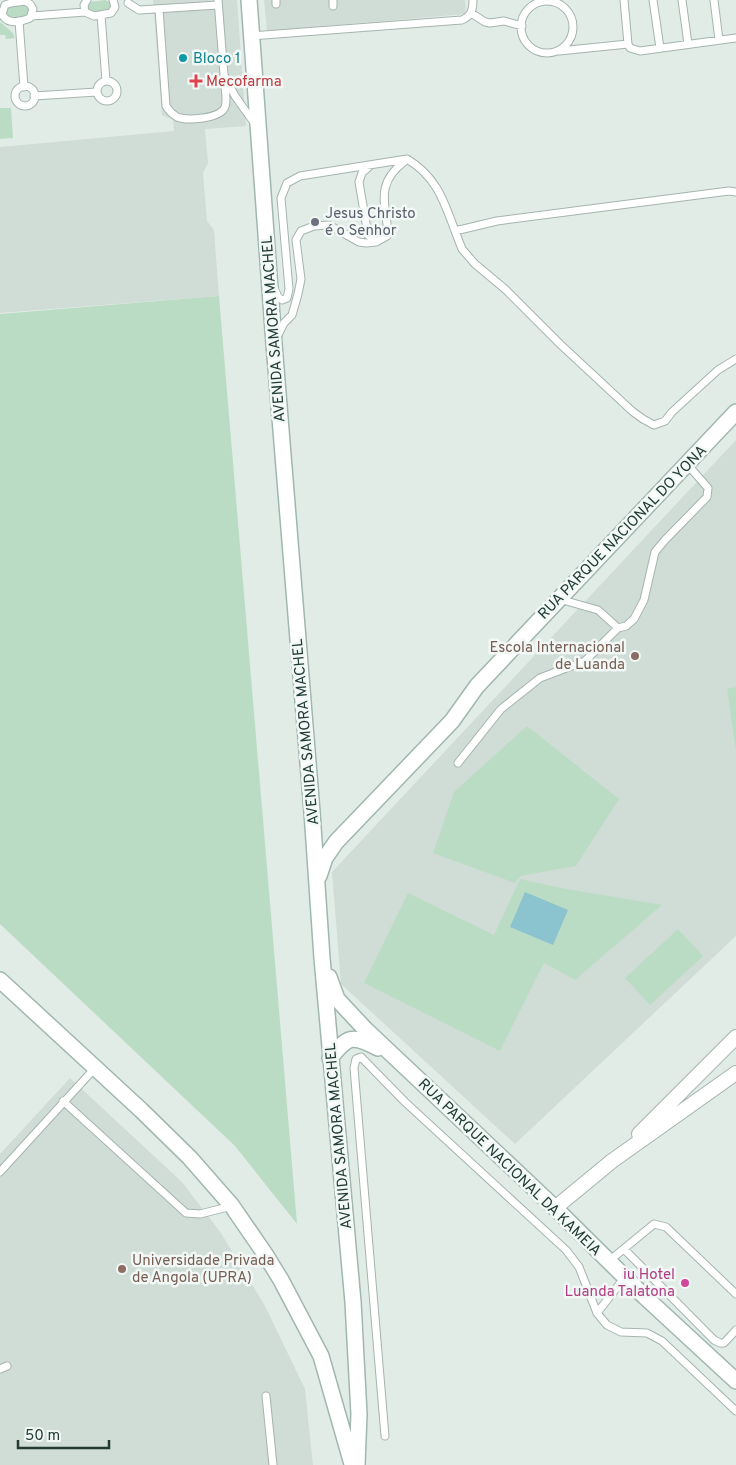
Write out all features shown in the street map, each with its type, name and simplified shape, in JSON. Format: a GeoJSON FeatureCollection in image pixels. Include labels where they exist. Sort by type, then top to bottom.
{"type":"FeatureCollection","features":[{"type":"Feature","properties":{"kind":"street","name":"AVENIDA SAMORA MACHEL"},"geometry":{"type":"LineString","coordinates":[[249,0],[322,958],[357,1353],[359,1414],[357,1465]]}},
{"type":"Feature","properties":{"kind":"street","name":"RUA PARQUE NACIONAL DO YONA"},"geometry":{"type":"LineString","coordinates":[[317,887],[319,873],[325,858],[336,842],[452,721],[476,686],[736,412]]}},
{"type":"Feature","properties":{"kind":"street"},"geometry":{"type":"LineString","coordinates":[[312,812],[318,826],[327,836],[340,835],[348,830]]}},
{"type":"Feature","properties":{"kind":"street","name":"RUA PARQUE NACIONAL DA KAMEIA"},"geometry":{"type":"LineString","coordinates":[[322,958],[337,999],[393,1056],[736,1382]]}},
{"type":"Feature","properties":{"kind":"street"},"geometry":{"type":"LineString","coordinates":[[0,980],[190,1158],[232,1206],[281,1280],[321,1356],[352,1465]]}},
{"type":"Feature","properties":{"kind":"street"},"geometry":{"type":"LineString","coordinates":[[612,1161],[736,1037]]}},
{"type":"Feature","properties":{"kind":"street","name":"RUA PARQUE NACIONAL DA KAMEIA"},"geometry":{"type":"LineString","coordinates":[[330,1058],[347,1040],[354,1038],[362,1040],[393,1056]]}},
{"type":"Feature","properties":{"kind":"street"},"geometry":{"type":"LineString","coordinates":[[555,1208],[612,1161],[736,1073]]}},
{"type":"Feature","properties":{"kind":"lane"},"geometry":{"type":"LineString","coordinates":[[85,12],[84,5],[87,0]]}},
{"type":"Feature","properties":{"kind":"lane"},"geometry":{"type":"LineString","coordinates":[[252,36],[462,20],[471,13],[473,0]]}},
{"type":"Feature","properties":{"kind":"lane"},"geometry":{"type":"LineString","coordinates":[[624,0],[628,44],[635,51],[736,39]]}},
{"type":"Feature","properties":{"kind":"lane"},"geometry":{"type":"LineString","coordinates":[[653,0],[660,48]]}},
{"type":"Feature","properties":{"kind":"lane"},"geometry":{"type":"LineString","coordinates":[[682,0],[688,44]]}},
{"type":"Feature","properties":{"kind":"lane"},"geometry":{"type":"LineString","coordinates":[[714,0],[719,40]]}},
{"type":"Feature","properties":{"kind":"lane"},"geometry":{"type":"LineString","coordinates":[[32,16],[33,9],[25,1],[8,4],[2,8],[2,14],[6,20],[12,22],[27,20],[32,16],[85,12],[90,16],[101,15],[111,13],[114,2],[130,2],[139,10],[218,2],[226,106],[221,113],[212,117],[184,119],[170,112],[166,106],[160,9]]}},
{"type":"Feature","properties":{"kind":"lane"},"geometry":{"type":"LineString","coordinates":[[555,52],[563,48],[573,33],[571,16],[560,4],[552,1],[536,4],[525,15],[522,26],[525,40],[538,51],[546,53],[628,44]]}},
{"type":"Feature","properties":{"kind":"lane"},"geometry":{"type":"LineString","coordinates":[[471,13],[485,22],[504,21],[522,26]]}},
{"type":"Feature","properties":{"kind":"lane"},"geometry":{"type":"LineString","coordinates":[[101,15],[106,81]]}},
{"type":"Feature","properties":{"kind":"lane"},"geometry":{"type":"LineString","coordinates":[[19,21],[24,87]]}},
{"type":"Feature","properties":{"kind":"lane"},"geometry":{"type":"LineString","coordinates":[[634,55],[736,39]]}},
{"type":"Feature","properties":{"kind":"lane"},"geometry":{"type":"LineString","coordinates":[[224,75],[235,96],[259,131]]}},
{"type":"Feature","properties":{"kind":"lane"},"geometry":{"type":"LineString","coordinates":[[106,81],[112,83],[116,88],[114,96],[109,100],[102,100],[97,92],[100,84],[106,81]]}},
{"type":"Feature","properties":{"kind":"lane"},"geometry":{"type":"LineString","coordinates":[[24,87],[32,90],[34,96],[32,102],[27,106],[18,103],[15,94],[18,89],[24,87]]}},
{"type":"Feature","properties":{"kind":"lane"},"geometry":{"type":"LineString","coordinates":[[34,96],[97,92]]}},
{"type":"Feature","properties":{"kind":"lane"},"geometry":{"type":"LineString","coordinates":[[269,276],[278,297],[282,300],[287,298],[289,289],[281,198],[287,183],[300,176],[407,159],[430,177],[442,197],[462,249],[475,264],[505,289],[560,344],[643,420],[654,425],[665,421],[672,412],[718,370],[736,359]]}},
{"type":"Feature","properties":{"kind":"lane"},"geometry":{"type":"LineString","coordinates":[[274,344],[284,323],[292,315],[297,301],[301,279],[296,240],[301,231],[322,224],[329,225],[358,242],[366,243],[376,242],[387,236],[384,193],[386,183],[397,168],[407,159]]}},
{"type":"Feature","properties":{"kind":"lane"},"geometry":{"type":"LineString","coordinates":[[371,165],[362,173],[359,182],[368,235],[376,242]]}},
{"type":"Feature","properties":{"kind":"lane"},"geometry":{"type":"LineString","coordinates":[[456,231],[497,220],[538,214],[729,191],[736,192]]}},
{"type":"Feature","properties":{"kind":"lane"},"geometry":{"type":"LineString","coordinates":[[458,763],[501,709],[540,678],[584,661],[618,628],[626,626],[634,619],[640,609],[655,552],[708,498],[708,488],[687,464]]}},
{"type":"Feature","properties":{"kind":"lane"},"geometry":{"type":"LineString","coordinates":[[558,598],[598,610],[618,628]]}},
{"type":"Feature","properties":{"kind":"lane"},"geometry":{"type":"LineString","coordinates":[[384,1436],[354,1068],[356,1059],[361,1058],[405,1102],[566,1250],[579,1268],[597,1313],[607,1325],[621,1332],[646,1333],[662,1341],[736,1411]]}},
{"type":"Feature","properties":{"kind":"lane"},"geometry":{"type":"LineString","coordinates":[[0,1172],[95,1068]]}},
{"type":"Feature","properties":{"kind":"lane"},"geometry":{"type":"LineString","coordinates":[[63,1101],[186,1213],[192,1215],[200,1214],[232,1206]]}},
{"type":"Feature","properties":{"kind":"lane"},"geometry":{"type":"LineString","coordinates":[[609,1261],[654,1224],[666,1226],[736,1294]]}},
{"type":"Feature","properties":{"kind":"lane"},"geometry":{"type":"LineString","coordinates":[[624,1249],[714,1340],[720,1344],[724,1343],[736,1330]]}},
{"type":"Feature","properties":{"kind":"lane"},"geometry":{"type":"LineString","coordinates":[[597,1313],[625,1277]]}},
{"type":"Feature","properties":{"kind":"lane"},"geometry":{"type":"LineString","coordinates":[[266,1396],[274,1465]]}},
{"type":"Feature","properties":{"kind":"shaded area"},"geometry":{"type":"Polygon","coordinates":[[[153,0],[237,0],[246,126],[205,129],[208,163],[203,173],[207,221],[214,230],[219,296],[0,313],[0,147],[174,131],[173,120],[162,115],[153,0]]]}},
{"type":"Feature","properties":{"kind":"shaded area"},"geometry":{"type":"Polygon","coordinates":[[[264,0],[465,0],[466,14],[267,31],[264,0]]]}},
{"type":"Feature","properties":{"kind":"shaded area","name":"Escola Internacional de Luanda"},"geometry":{"type":"Polygon","coordinates":[[[736,440],[736,936],[515,1144],[341,984],[332,872],[736,440]]]}},
{"type":"Feature","properties":{"kind":"shaded area","name":"Universidade Privada de Angola (UPRA)"},"geometry":{"type":"Polygon","coordinates":[[[70,1078],[182,1182],[221,1233],[265,1306],[305,1389],[313,1465],[0,1465],[0,1154],[70,1078]]]}},
{"type":"Feature","properties":{"kind":"green space"},"geometry":{"type":"Polygon","coordinates":[[[105,0],[110,2],[112,7],[110,10],[93,13],[87,9],[87,5],[90,2],[105,0]]]}},
{"type":"Feature","properties":{"kind":"green space"},"geometry":{"type":"Polygon","coordinates":[[[26,5],[29,7],[30,12],[26,16],[11,18],[6,14],[9,7],[26,5]]]}},
{"type":"Feature","properties":{"kind":"green space"},"geometry":{"type":"Polygon","coordinates":[[[0,22],[13,33],[15,38],[6,39],[5,35],[0,35],[0,22]]]}},
{"type":"Feature","properties":{"kind":"green space"},"geometry":{"type":"Polygon","coordinates":[[[0,108],[11,108],[13,138],[0,139],[0,108]]]}},
{"type":"Feature","properties":{"kind":"green space"},"geometry":{"type":"Polygon","coordinates":[[[219,296],[297,1224],[235,1146],[0,924],[0,314],[219,296]]]}},
{"type":"Feature","properties":{"kind":"green space"},"geometry":{"type":"Polygon","coordinates":[[[736,687],[736,751],[727,689],[736,687]]]}},
{"type":"Feature","properties":{"kind":"green space"},"geometry":{"type":"Polygon","coordinates":[[[527,726],[619,799],[576,866],[520,876],[515,883],[433,853],[454,792],[527,726]]]}},
{"type":"Feature","properties":{"kind":"green space"},"geometry":{"type":"Polygon","coordinates":[[[520,879],[662,905],[575,980],[544,963],[500,1051],[364,983],[408,893],[494,935],[520,879]]]}},
{"type":"Feature","properties":{"kind":"green space"},"geometry":{"type":"Polygon","coordinates":[[[678,929],[703,956],[650,1005],[625,978],[678,929]]]}},
{"type":"Feature","properties":{"kind":"water"},"geometry":{"type":"Polygon","coordinates":[[[525,892],[568,910],[553,945],[510,927],[525,892]]]}},
{"type":"Feature","properties":{"kind":"place","name":"Bloco 1"},"geometry":{"type":"Point","coordinates":[183,58]}},
{"type":"Feature","properties":{"kind":"place","name":"Mecofarma"},"geometry":{"type":"Point","coordinates":[196,81]}},
{"type":"Feature","properties":{"kind":"place","name":"Jesus Christo é o Senhor"},"geometry":{"type":"Point","coordinates":[315,222]}},
{"type":"Feature","properties":{"kind":"place","name":"Escola Internacional de Luanda"},"geometry":{"type":"Point","coordinates":[635,656]}},
{"type":"Feature","properties":{"kind":"place","name":"Universidade Privada de Angola (UPRA)"},"geometry":{"type":"Point","coordinates":[122,1269]}},
{"type":"Feature","properties":{"kind":"place","name":"iu Hotel Luanda Talatona"},"geometry":{"type":"Point","coordinates":[685,1283]}}]}
